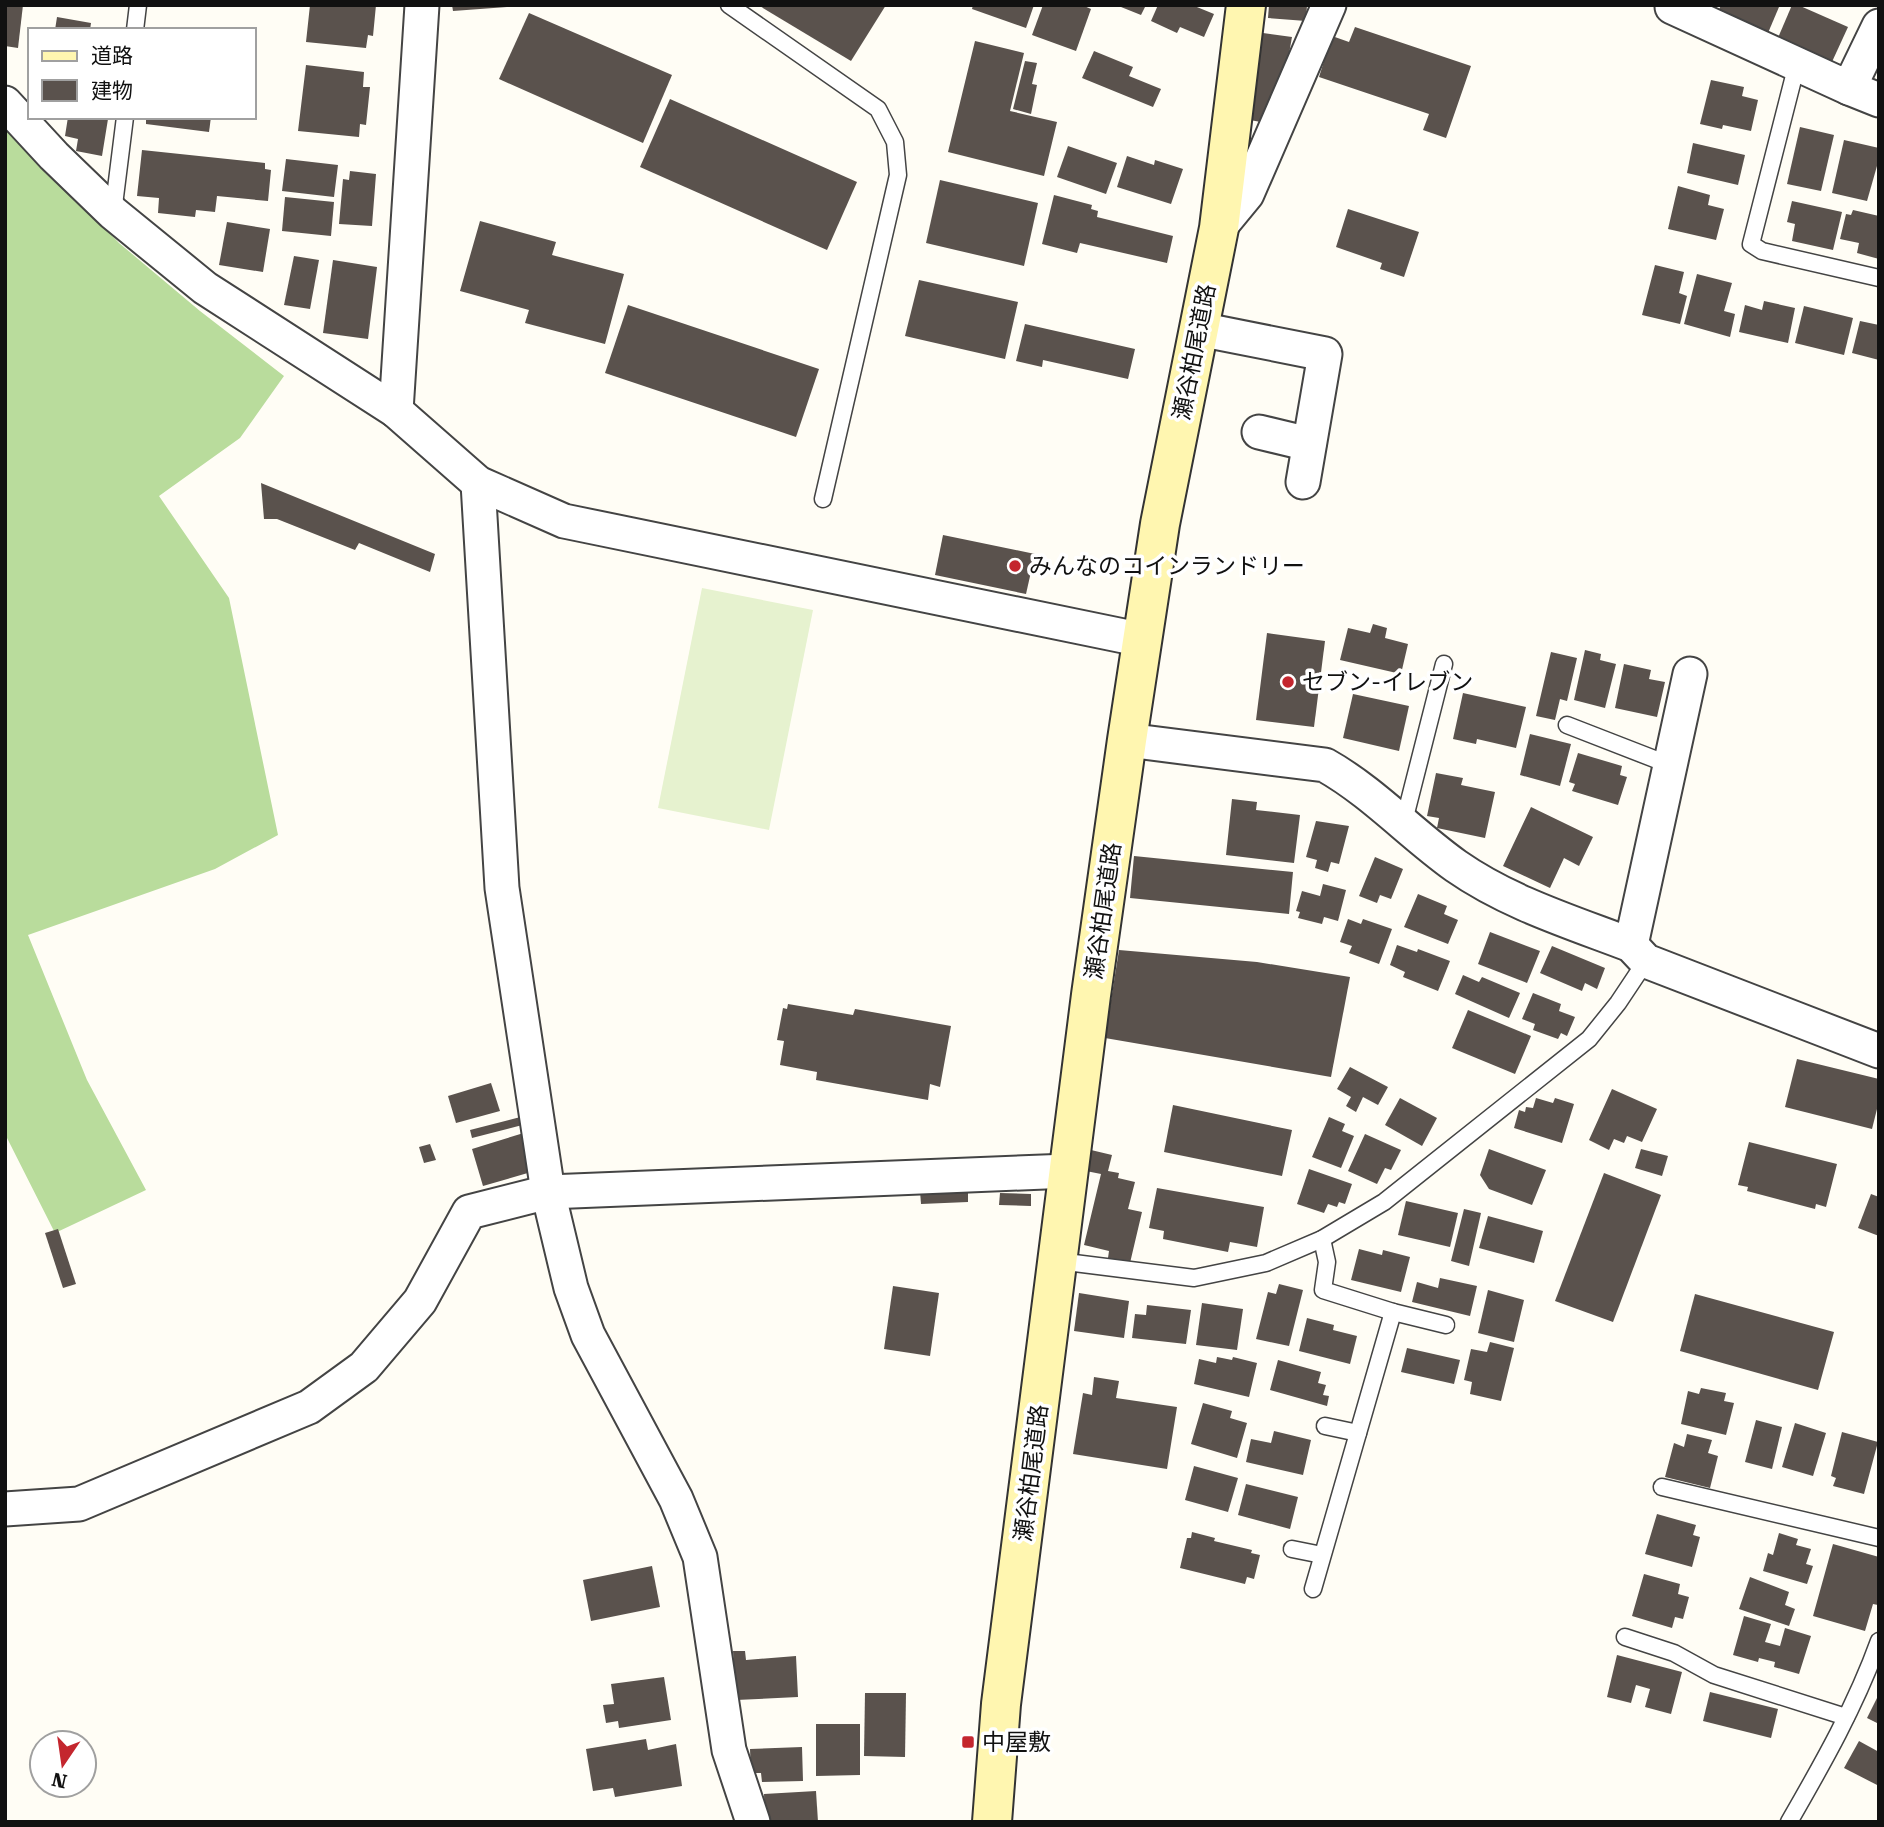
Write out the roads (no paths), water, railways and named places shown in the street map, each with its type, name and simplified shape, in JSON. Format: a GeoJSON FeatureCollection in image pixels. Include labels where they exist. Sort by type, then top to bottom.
{"type":"FeatureCollection","features":[{"type":"Feature","properties":{"kind":"main road","name":"瀬谷柏尾道路"},"geometry":{"type":"LineString","coordinates":[[992,1822],[1001,1704],[1091,995],[1160,524],[1219,228],[1247,5]]}},
{"type":"Feature","properties":{"kind":"street"},"geometry":{"type":"LineString","coordinates":[[396,411],[422,5]]}},
{"type":"Feature","properties":{"kind":"street"},"geometry":{"type":"LineString","coordinates":[[1219,228],[1247,194],[1329,5]]}},
{"type":"Feature","properties":{"kind":"street"},"geometry":{"type":"LineString","coordinates":[[1672,6],[1864,94],[1879,26]]}},
{"type":"Feature","properties":{"kind":"street"},"geometry":{"type":"LineString","coordinates":[[5,103],[54,156],[113,213],[205,288],[396,411],[478,482],[564,521],[1143,640]]}},
{"type":"Feature","properties":{"kind":"street"},"geometry":{"type":"LineString","coordinates":[[1199,328],[1325,354],[1303,482]]}},
{"type":"Feature","properties":{"kind":"street"},"geometry":{"type":"LineString","coordinates":[[1259,432],[1310,444]]}},
{"type":"Feature","properties":{"kind":"street"},"geometry":{"type":"LineString","coordinates":[[478,482],[502,888],[548,1192],[571,1288],[588,1335],[676,1500],[699,1557],[729,1750],[753,1822]]}},
{"type":"Feature","properties":{"kind":"street"},"geometry":{"type":"LineString","coordinates":[[1638,953],[1670,765],[1690,674]]}},
{"type":"Feature","properties":{"kind":"street"},"geometry":{"type":"LineString","coordinates":[[1127,740],[1325,765],[1351,780],[1455,865],[1499,893],[1879,1051]]}},
{"type":"Feature","properties":{"kind":"street"},"geometry":{"type":"LineString","coordinates":[[5,1509],[79,1504],[309,1407],[364,1367],[420,1301],[469,1212],[548,1192],[1069,1171]]}},
{"type":"Feature","properties":{"kind":"lane"},"geometry":{"type":"LineString","coordinates":[[135,28],[138,5]]}},
{"type":"Feature","properties":{"kind":"lane"},"geometry":{"type":"LineString","coordinates":[[730,5],[878,109],[895,142],[898,175],[823,499]]}},
{"type":"Feature","properties":{"kind":"lane"},"geometry":{"type":"LineString","coordinates":[[1797,64],[1751,244],[1762,251],[1879,278]]}},
{"type":"Feature","properties":{"kind":"lane"},"geometry":{"type":"LineString","coordinates":[[113,213],[125,119]]}},
{"type":"Feature","properties":{"kind":"lane"},"geometry":{"type":"LineString","coordinates":[[1403,825],[1444,664]]}},
{"type":"Feature","properties":{"kind":"lane"},"geometry":{"type":"LineString","coordinates":[[1567,725],[1670,765]]}},
{"type":"Feature","properties":{"kind":"lane"},"geometry":{"type":"LineString","coordinates":[[1058,1261],[1194,1278],[1266,1263],[1322,1240],[1384,1202],[1589,1039],[1618,1003],[1638,953]]}},
{"type":"Feature","properties":{"kind":"lane"},"geometry":{"type":"LineString","coordinates":[[1322,1240],[1327,1262],[1323,1290],[1446,1325]]}},
{"type":"Feature","properties":{"kind":"lane"},"geometry":{"type":"LineString","coordinates":[[1313,1589],[1393,1312]]}},
{"type":"Feature","properties":{"kind":"lane"},"geometry":{"type":"LineString","coordinates":[[1325,1426],[1358,1433]]}},
{"type":"Feature","properties":{"kind":"lane"},"geometry":{"type":"LineString","coordinates":[[1662,1487],[1879,1538]]}},
{"type":"Feature","properties":{"kind":"lane"},"geometry":{"type":"LineString","coordinates":[[1292,1549],[1322,1555]]}},
{"type":"Feature","properties":{"kind":"lane"},"geometry":{"type":"LineString","coordinates":[[1625,1637],[1674,1653],[1714,1675],[1846,1717]]}},
{"type":"Feature","properties":{"kind":"lane"},"geometry":{"type":"LineString","coordinates":[[1789,1822],[1864,1682],[1879,1641]]}},
{"type":"Feature","properties":{"kind":"place","name":"みんなのコインランドリー"},"geometry":{"type":"Point","coordinates":[1015,566]}},
{"type":"Feature","properties":{"kind":"place","name":"セブン-イレブン"},"geometry":{"type":"Point","coordinates":[1288,682]}},
{"type":"Feature","properties":{"kind":"place","name":"中屋敷"},"geometry":{"type":"Point","coordinates":[968,1742]}}]}
